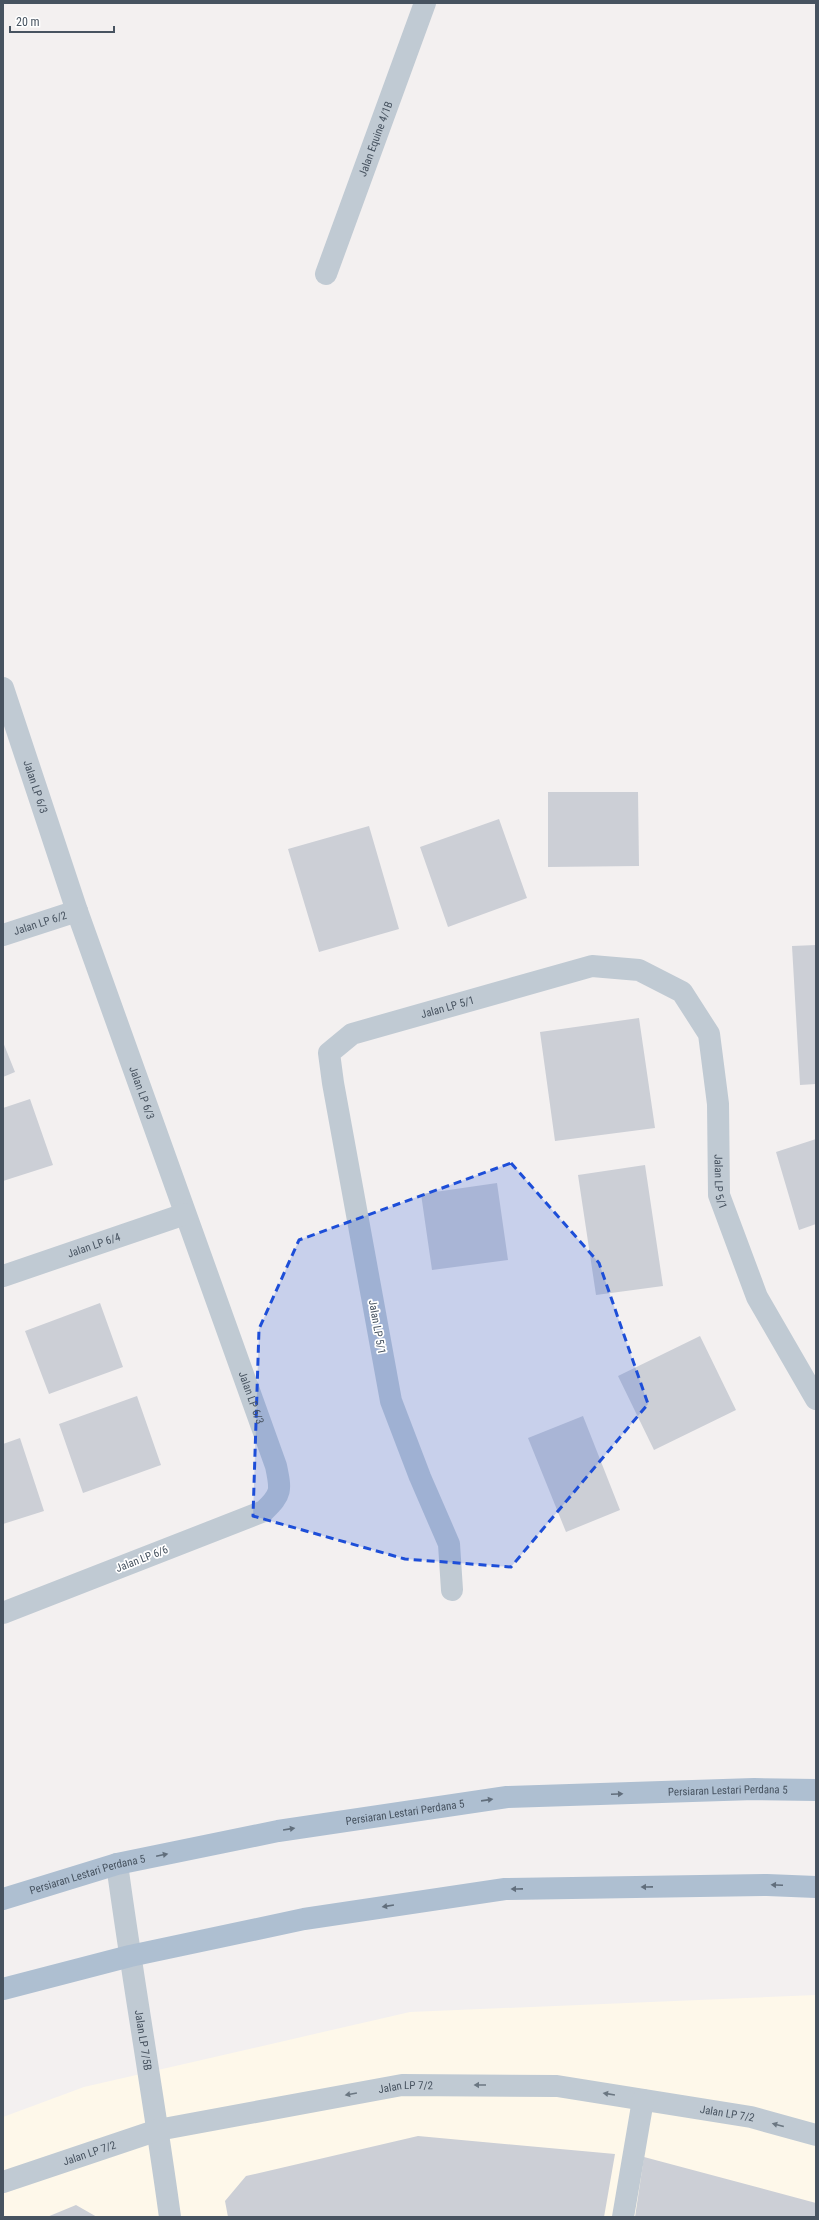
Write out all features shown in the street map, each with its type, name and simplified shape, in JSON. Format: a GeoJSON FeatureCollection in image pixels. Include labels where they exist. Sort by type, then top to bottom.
{"type":"FeatureCollection","features":[{"type":"Feature","properties":{"kind":"main road","name":"Persiaran Lestari Perdana 5"},"geometry":{"type":"LineString","coordinates":[[3,1899],[117,1864],[278,1831],[507,1798],[754,1789],[816,1790]]}},
{"type":"Feature","properties":{"kind":"main road"},"geometry":{"type":"LineString","coordinates":[[3,1990],[130,1956],[304,1919],[505,1889],[767,1885],[816,1886]]}},
{"type":"Feature","properties":{"kind":"street","name":"Jalan Equine 4/1B"},"geometry":{"type":"LineString","coordinates":[[326,274],[425,3]]}},
{"type":"Feature","properties":{"kind":"street","name":"Jalan LP 6/3"},"geometry":{"type":"LineString","coordinates":[[3,688],[77,911],[276,1466],[279,1484],[277,1498]]}},
{"type":"Feature","properties":{"kind":"street","name":"Jalan LP 6/2"},"geometry":{"type":"LineString","coordinates":[[3,935],[77,911]]}},
{"type":"Feature","properties":{"kind":"street","name":"Jalan LP 5/1"},"geometry":{"type":"LineString","coordinates":[[452,1590],[449,1544],[420,1477],[391,1401],[333,1083],[329,1053],[352,1034],[592,966],[639,970],[682,992],[710,1034],[718,1104],[719,1195],[757,1297],[816,1399]]}},
{"type":"Feature","properties":{"kind":"street","name":"Jalan LP 6/4"},"geometry":{"type":"LineString","coordinates":[[3,1276],[185,1214]]}},
{"type":"Feature","properties":{"kind":"street","name":"Jalan LP 6/6"},"geometry":{"type":"LineString","coordinates":[[3,1613],[264,1511],[277,1498]]}},
{"type":"Feature","properties":{"kind":"street","name":"Jalan LP 7/5B"},"geometry":{"type":"LineString","coordinates":[[117,1864],[170,2217]]}},
{"type":"Feature","properties":{"kind":"street","name":"Jalan LP 7/2"},"geometry":{"type":"LineString","coordinates":[[3,2182],[158,2130],[402,2085],[557,2086],[751,2117],[816,2135]]}},
{"type":"Feature","properties":{"kind":"street"},"geometry":{"type":"LineString","coordinates":[[623,2217],[643,2100]]}},
{"type":"Feature","properties":{"kind":"highlighted area"},"geometry":{"type":"Polygon","coordinates":[[[511,1163],[599,1263],[648,1404],[511,1567],[405,1559],[253,1516],[259,1329],[299,1240],[511,1163]]]}},
{"type":"Feature","properties":{"kind":"shaded area"},"geometry":{"type":"Polygon","coordinates":[[[816,1995],[816,2217],[3,2217],[3,2117],[84,2087],[410,2012],[816,1995]]]}},
{"type":"Feature","properties":{"kind":"building"},"geometry":{"type":"Polygon","coordinates":[[[548,792],[638,792],[639,866],[548,867],[548,792]]]}},
{"type":"Feature","properties":{"kind":"building"},"geometry":{"type":"Polygon","coordinates":[[[499,819],[527,898],[448,927],[420,847],[499,819]]]}},
{"type":"Feature","properties":{"kind":"building"},"geometry":{"type":"Polygon","coordinates":[[[369,826],[399,929],[319,952],[288,849],[369,826]]]}},
{"type":"Feature","properties":{"kind":"building"},"geometry":{"type":"Polygon","coordinates":[[[816,945],[816,1084],[800,1085],[792,946],[816,945]]]}},
{"type":"Feature","properties":{"kind":"building"},"geometry":{"type":"Polygon","coordinates":[[[639,1018],[655,1128],[555,1141],[540,1032],[639,1018]]]}},
{"type":"Feature","properties":{"kind":"building"},"geometry":{"type":"Polygon","coordinates":[[[3,1042],[15,1072],[3,1077],[3,1042]]]}},
{"type":"Feature","properties":{"kind":"building"},"geometry":{"type":"Polygon","coordinates":[[[30,1099],[53,1165],[3,1181],[3,1108],[30,1099]]]}},
{"type":"Feature","properties":{"kind":"building"},"geometry":{"type":"Polygon","coordinates":[[[816,1139],[816,1224],[799,1230],[776,1152],[816,1139]]]}},
{"type":"Feature","properties":{"kind":"building"},"geometry":{"type":"Polygon","coordinates":[[[645,1165],[663,1286],[596,1295],[578,1175],[645,1165]]]}},
{"type":"Feature","properties":{"kind":"building"},"geometry":{"type":"Polygon","coordinates":[[[497,1183],[508,1260],[432,1270],[421,1194],[497,1183]]]}},
{"type":"Feature","properties":{"kind":"building"},"geometry":{"type":"Polygon","coordinates":[[[100,1303],[123,1367],[49,1394],[25,1331],[100,1303]]]}},
{"type":"Feature","properties":{"kind":"building"},"geometry":{"type":"Polygon","coordinates":[[[700,1336],[736,1410],[654,1450],[618,1376],[700,1336]]]}},
{"type":"Feature","properties":{"kind":"building"},"geometry":{"type":"Polygon","coordinates":[[[137,1396],[161,1465],[83,1493],[59,1424],[137,1396]]]}},
{"type":"Feature","properties":{"kind":"building"},"geometry":{"type":"Polygon","coordinates":[[[583,1416],[620,1510],[566,1532],[528,1438],[583,1416]]]}},
{"type":"Feature","properties":{"kind":"building"},"geometry":{"type":"Polygon","coordinates":[[[20,1438],[44,1511],[3,1524],[3,1444],[20,1438]]]}},
{"type":"Feature","properties":{"kind":"building"},"geometry":{"type":"Polygon","coordinates":[[[418,2136],[615,2154],[604,2217],[228,2217],[225,2201],[246,2176],[418,2136]]]}},
{"type":"Feature","properties":{"kind":"building"},"geometry":{"type":"Polygon","coordinates":[[[644,2157],[816,2203],[816,2217],[635,2217],[644,2157]]]}},
{"type":"Feature","properties":{"kind":"building"},"geometry":{"type":"Polygon","coordinates":[[[76,2205],[97,2217],[47,2217],[76,2205]]]}}]}
